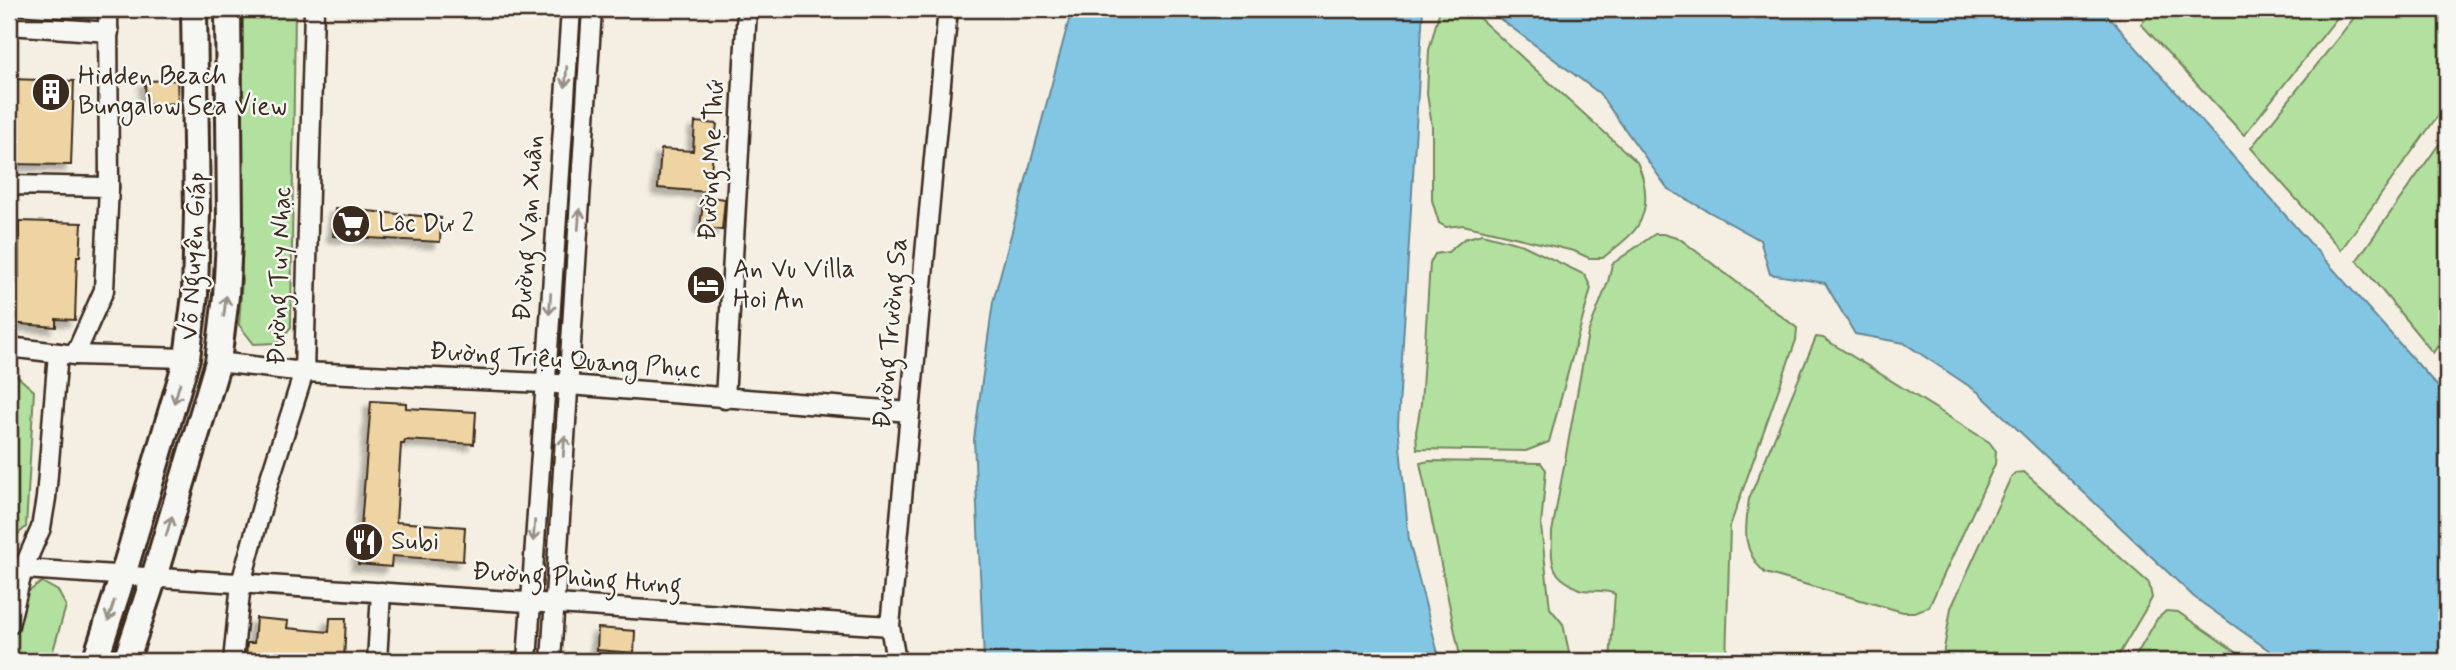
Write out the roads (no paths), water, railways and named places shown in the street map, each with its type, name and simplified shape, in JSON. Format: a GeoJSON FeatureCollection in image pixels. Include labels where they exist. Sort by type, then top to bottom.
{"type":"FeatureCollection","features":[{"type":"Feature","properties":{"kind":"main road","name":"Võ Nguyên Giáp"},"geometry":{"type":"LineString","coordinates":[[94,661],[123,575],[187,358],[195,295],[197,212],[194,9]]}},
{"type":"Feature","properties":{"kind":"main road","name":"Võ Nguyên Giáp"},"geometry":{"type":"LineString","coordinates":[[126,661],[218,362],[226,296],[230,223],[228,9]]}},
{"type":"Feature","properties":{"kind":"main road"},"geometry":{"type":"LineString","coordinates":[[187,358],[218,362]]}},
{"type":"Feature","properties":{"kind":"street"},"geometry":{"type":"LineString","coordinates":[[9,625],[16,568],[41,528],[67,354],[104,290],[108,187],[108,9]]}},
{"type":"Feature","properties":{"kind":"street","name":"Đường Tuy Nhạc"},"geometry":{"type":"LineString","coordinates":[[233,661],[241,583],[269,481],[304,372],[314,9]]}},
{"type":"Feature","properties":{"kind":"street","name":"Đường Vạn Xuân"},"geometry":{"type":"LineString","coordinates":[[527,661],[571,9]]}},
{"type":"Feature","properties":{"kind":"street","name":"Đường Vạn Xuân"},"geometry":{"type":"LineString","coordinates":[[551,661],[592,9]]}},
{"type":"Feature","properties":{"kind":"street","name":"Đường Mẹ Thứ"},"geometry":{"type":"LineString","coordinates":[[725,399],[747,9]]}},
{"type":"Feature","properties":{"kind":"street","name":"Đường Trường Sa"},"geometry":{"type":"LineString","coordinates":[[896,661],[890,626],[948,9]]}},
{"type":"Feature","properties":{"kind":"street"},"geometry":{"type":"LineString","coordinates":[[9,25],[108,32]]}},
{"type":"Feature","properties":{"kind":"street"},"geometry":{"type":"LineString","coordinates":[[9,184],[108,187]]}},
{"type":"Feature","properties":{"kind":"street"},"geometry":{"type":"LineString","coordinates":[[9,347],[67,354],[187,358]]}},
{"type":"Feature","properties":{"kind":"street","name":"Đường Triệu Quang Phục"},"geometry":{"type":"LineString","coordinates":[[218,362],[304,372],[544,383],[910,412]]}},
{"type":"Feature","properties":{"kind":"street","name":"Đường Phùng Hưng"},"geometry":{"type":"LineString","coordinates":[[16,568],[890,626]]}},
{"type":"Feature","properties":{"kind":"street"},"geometry":{"type":"LineString","coordinates":[[377,661],[381,592]]}},
{"type":"Feature","properties":{"kind":"water"},"geometry":{"type":"Polygon","coordinates":[[[1072,9],[1423,9],[1398,425],[1409,541],[1440,661],[984,661],[974,439],[993,302],[1072,9]]]}},
{"type":"Feature","properties":{"kind":"water"},"geometry":{"type":"Polygon","coordinates":[[[1487,9],[2102,9],[2447,397],[2447,661],[2284,661],[2194,597],[1978,392],[1904,343],[1855,334],[1825,283],[1770,274],[1760,240],[1668,189],[1599,93],[1487,9]]]}},
{"type":"Feature","properties":{"kind":"place","name":"Hidden Beach Bungalow Sea View"},"geometry":{"type":"Point","coordinates":[51,92]}},
{"type":"Feature","properties":{"kind":"place","name":"Lôc Dư 2"},"geometry":{"type":"Point","coordinates":[351,224]}},
{"type":"Feature","properties":{"kind":"place","name":"An Vu Villa Hoi An"},"geometry":{"type":"Point","coordinates":[706,285]}},
{"type":"Feature","properties":{"kind":"place","name":"Subi"},"geometry":{"type":"Point","coordinates":[364,542]}}]}
